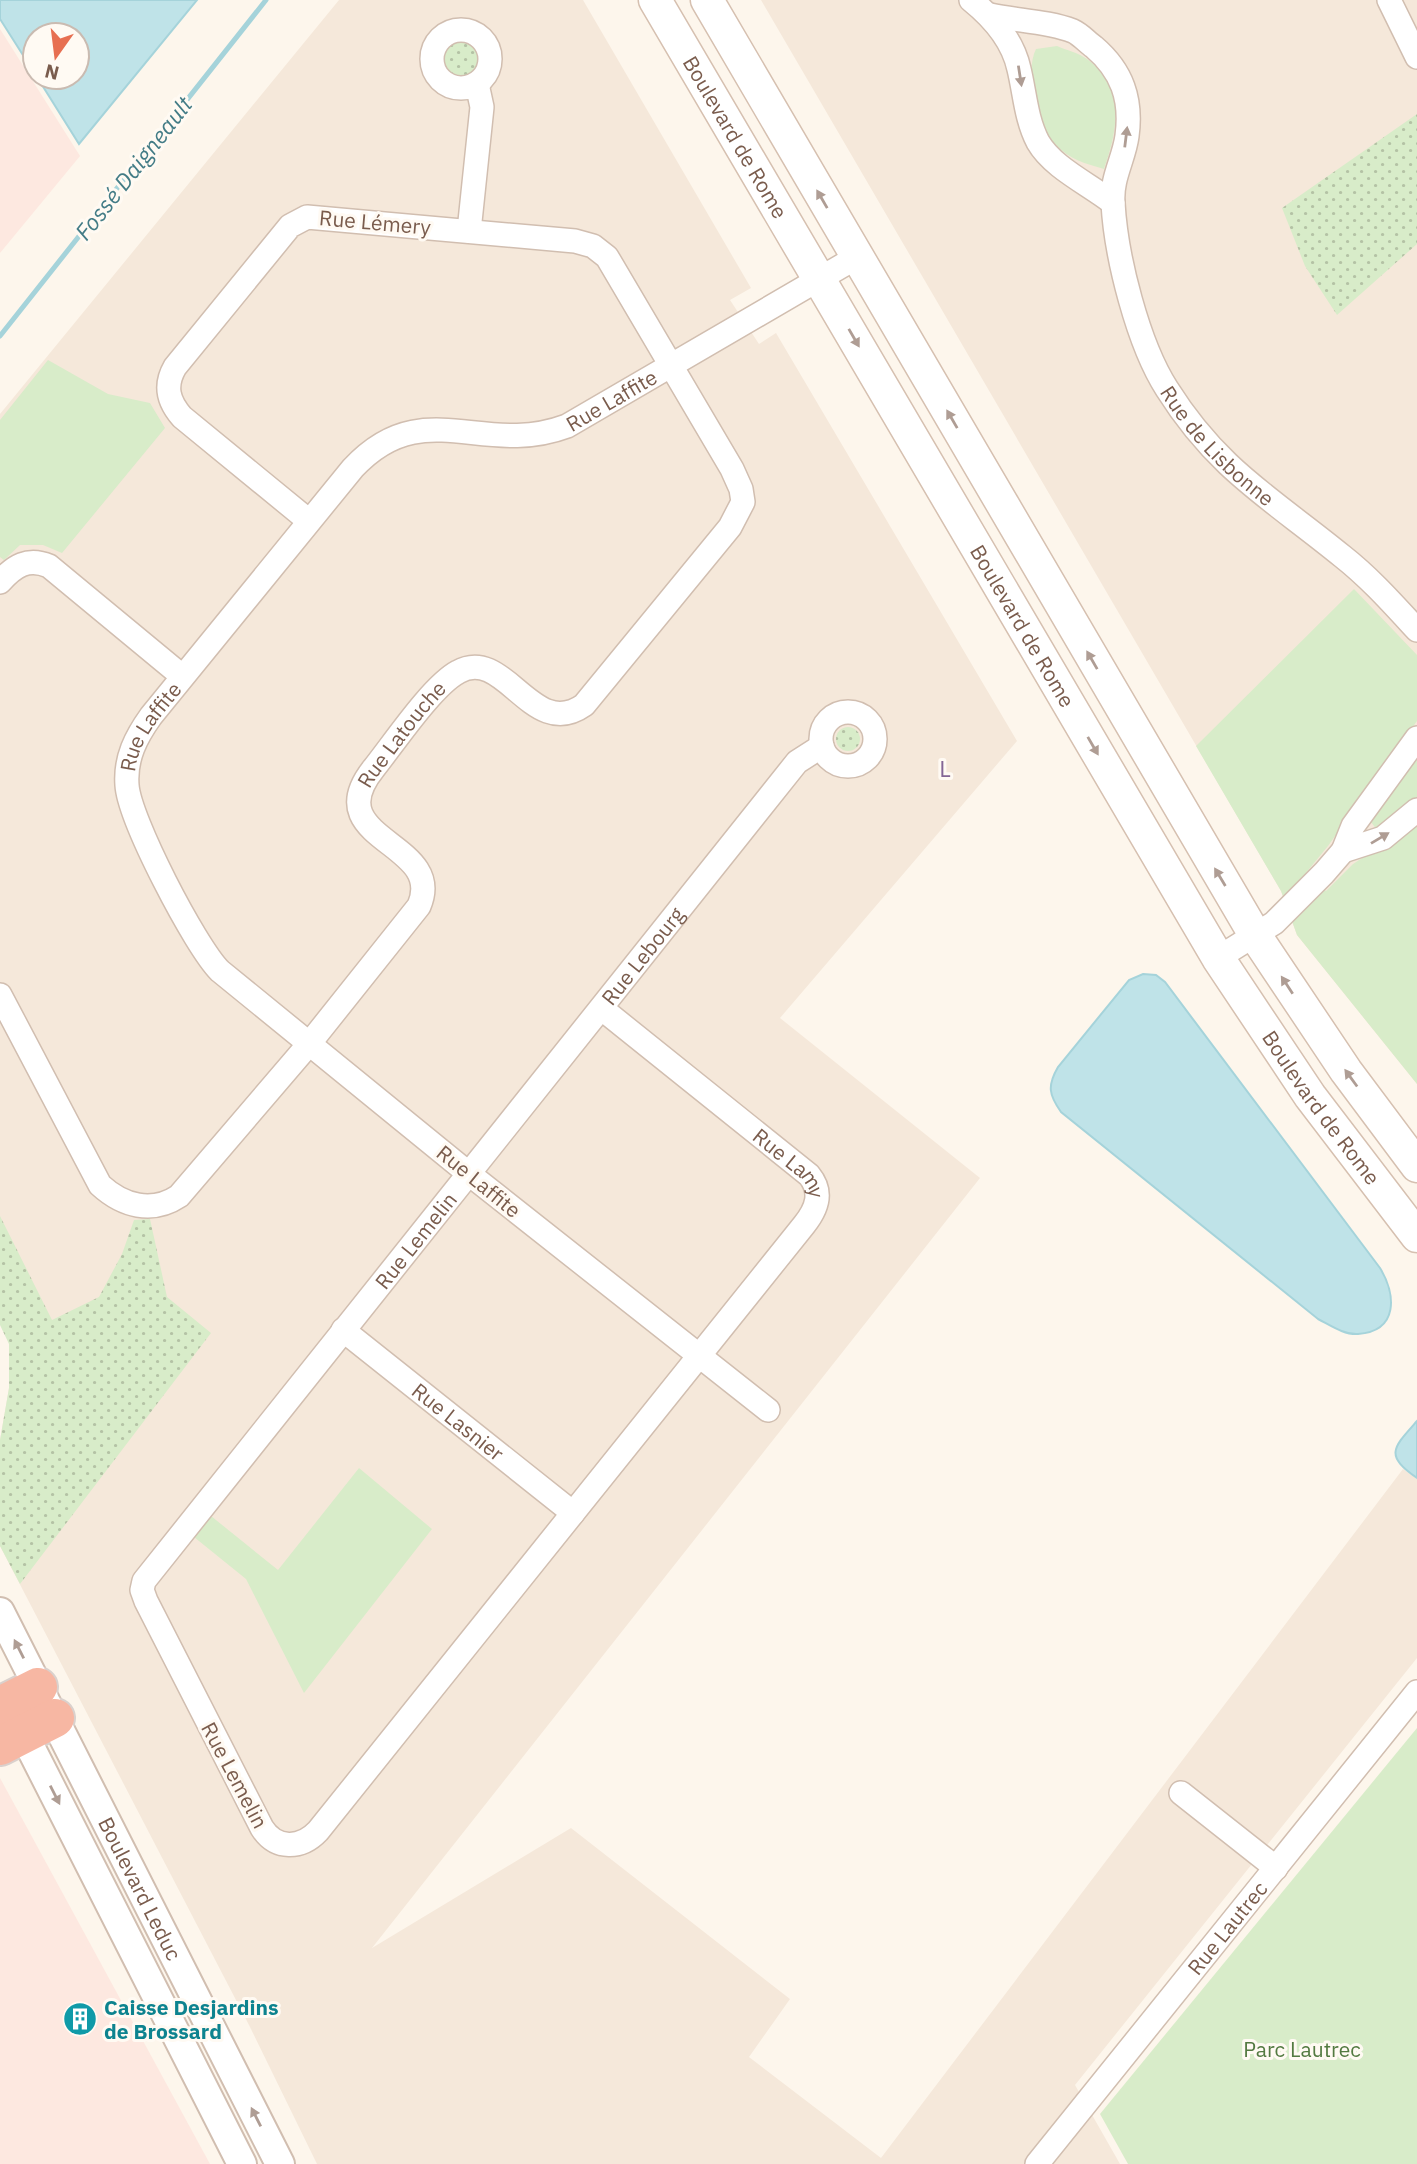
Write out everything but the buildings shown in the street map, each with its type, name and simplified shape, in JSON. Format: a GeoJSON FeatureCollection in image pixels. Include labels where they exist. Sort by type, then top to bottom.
{"type":"FeatureCollection","features":[{"type":"Feature","properties":{"kind":"main road","name":"Boulevard de Rome"},"geometry":{"type":"LineString","coordinates":[[655,0],[1219,958],[1310,1096],[1417,1236]]}},
{"type":"Feature","properties":{"kind":"main road","name":"Boulevard de Rome"},"geometry":{"type":"LineString","coordinates":[[707,0],[1255,935],[1339,1062],[1417,1166]]}},
{"type":"Feature","properties":{"kind":"street","name":"Rue de Lisbonne"},"geometry":{"type":"LineString","coordinates":[[971,0],[990,15],[1014,52],[1022,95],[1039,142],[1060,165],[1113,203]]}},
{"type":"Feature","properties":{"kind":"street"},"geometry":{"type":"LineString","coordinates":[[1389,0],[1417,57]]}},
{"type":"Feature","properties":{"kind":"street","name":"Rue de Lisbonne"},"geometry":{"type":"LineString","coordinates":[[990,15],[1049,24],[1075,32],[1115,68],[1123,81],[1127,134],[1114,179],[1113,203],[1133,310],[1152,361],[1197,433],[1239,477],[1360,571],[1417,630]]}},
{"type":"Feature","properties":{"kind":"street"},"geometry":{"type":"LineString","coordinates":[[469,231],[482,107],[477,84]]}},
{"type":"Feature","properties":{"kind":"street","name":"Rue Lémery"},"geometry":{"type":"LineString","coordinates":[[309,522],[182,417],[170,400],[171,374],[290,226],[300,219],[329,217],[575,241],[601,251],[671,366]]}},
{"type":"Feature","properties":{"kind":"street","name":"Rue Laffite"},"geometry":{"type":"LineString","coordinates":[[768,1410],[468,1173],[228,978],[206,955],[135,816],[127,787],[131,751],[142,727],[365,455],[396,435],[424,429],[510,437],[552,431],[580,420],[857,257]]}},
{"type":"Feature","properties":{"kind":"street","name":"Rue Latouche"},"geometry":{"type":"LineString","coordinates":[[0,995],[94,1177],[118,1200],[139,1206],[167,1203],[185,1192],[309,1044],[416,911],[422,899],[424,883],[417,867],[367,825],[358,805],[363,784],[371,772],[427,702],[449,677],[461,670],[477,668],[499,676],[547,712],[561,714],[578,710],[595,693],[737,518],[743,502],[739,482],[671,366]]}},
{"type":"Feature","properties":{"kind":"street"},"geometry":{"type":"LineString","coordinates":[[0,582],[20,564],[40,562],[49,566],[182,676]]}},
{"type":"Feature","properties":{"kind":"street"},"geometry":{"type":"LineString","coordinates":[[1219,958],[1290,908],[1312,886],[1343,851],[1353,826],[1417,738]]}},
{"type":"Feature","properties":{"kind":"street","name":"Rue Lebourg"},"geometry":{"type":"LineString","coordinates":[[468,1173],[797,762],[822,746]]}},
{"type":"Feature","properties":{"kind":"street"},"geometry":{"type":"LineString","coordinates":[[1343,851],[1383,838],[1417,810]]}},
{"type":"Feature","properties":{"kind":"street","name":"Rue Lamy"},"geometry":{"type":"LineString","coordinates":[[601,1008],[809,1175],[816,1184],[816,1205],[809,1219],[700,1356]]}},
{"type":"Feature","properties":{"kind":"street","name":"Rue Lemelin"},"geometry":{"type":"LineString","coordinates":[[468,1173],[152,1570],[142,1590],[268,1836],[292,1846],[314,1836],[700,1356]]}},
{"type":"Feature","properties":{"kind":"street","name":"Rue Lasnier"},"geometry":{"type":"LineString","coordinates":[[343,1330],[573,1513]]}},
{"type":"Feature","properties":{"kind":"street","name":"Boulevard Leduc"},"geometry":{"type":"LineString","coordinates":[[0,1612],[18,1712],[242,2164]]}},
{"type":"Feature","properties":{"kind":"street","name":"Rue Lautrec"},"geometry":{"type":"LineString","coordinates":[[1037,2164],[1417,1692]]}},
{"type":"Feature","properties":{"kind":"street","name":"Boulevard Leduc"},"geometry":{"type":"LineString","coordinates":[[18,1712],[280,2164]]}},
{"type":"Feature","properties":{"kind":"street"},"geometry":{"type":"LineString","coordinates":[[1181,1793],[1276,1868]]}},
{"type":"Feature","properties":{"kind":"shaded area"},"geometry":{"type":"Polygon","coordinates":[[[339,0],[583,0],[751,288],[730,300],[759,344],[776,333],[1017,741],[780,1018],[980,1178],[372,1948],[571,1828],[790,1999],[749,2057],[881,2158],[1403,1469],[1417,1479],[1417,1658],[1075,2085],[1120,2164],[317,2164],[249,2025],[0,1546],[0,1440],[9,1388],[9,1311],[0,1291],[0,414],[339,0]]]}},
{"type":"Feature","properties":{"kind":"shaded area"},"geometry":{"type":"Polygon","coordinates":[[[761,0],[1417,0],[1417,1084],[1297,935],[1281,891],[761,0]]]}},
{"type":"Feature","properties":{"kind":"shaded area"},"geometry":{"type":"Polygon","coordinates":[[[0,29],[21,62],[21,91],[39,91],[80,156],[0,253],[0,29]]]}},
{"type":"Feature","properties":{"kind":"shaded area"},"geometry":{"type":"Polygon","coordinates":[[[0,1778],[210,2164],[0,2164],[0,1778]]]}},
{"type":"Feature","properties":{"kind":"green space"},"geometry":{"type":"Polygon","coordinates":[[[461,42],[473,47],[478,59],[473,71],[461,76],[449,71],[444,59],[449,47],[461,42]]]}},
{"type":"Feature","properties":{"kind":"green space"},"geometry":{"type":"Polygon","coordinates":[[[1057,46],[1087,59],[1100,70],[1113,96],[1115,125],[1104,169],[1078,160],[1061,150],[1049,136],[1038,112],[1032,85],[1033,59],[1036,49],[1057,46]]]}},
{"type":"Feature","properties":{"kind":"green space"},"geometry":{"type":"Polygon","coordinates":[[[1417,114],[1417,244],[1337,315],[1305,266],[1282,208],[1417,114]]]}},
{"type":"Feature","properties":{"kind":"green space"},"geometry":{"type":"Polygon","coordinates":[[[48,360],[108,394],[150,403],[165,428],[62,553],[43,545],[20,545],[4,560],[0,557],[0,420],[48,360]]]}},
{"type":"Feature","properties":{"kind":"green space"},"geometry":{"type":"Polygon","coordinates":[[[1354,589],[1417,655],[1417,721],[1305,874],[1326,891],[1353,864],[1417,822],[1417,1084],[1297,935],[1281,891],[1196,746],[1354,589]]]}},
{"type":"Feature","properties":{"kind":"green space"},"geometry":{"type":"Polygon","coordinates":[[[848,727],[857,730],[860,739],[857,748],[848,751],[839,748],[836,739],[839,730],[848,727]]]}},
{"type":"Feature","properties":{"kind":"green space"},"geometry":{"type":"Polygon","coordinates":[[[1417,753],[1417,797],[1385,827],[1377,830],[1371,822],[1371,816],[1417,753]]]}},
{"type":"Feature","properties":{"kind":"green space"},"geometry":{"type":"Polygon","coordinates":[[[0,1216],[52,1320],[99,1297],[122,1254],[134,1220],[150,1219],[167,1297],[211,1333],[20,1584],[0,1546],[0,1440],[9,1388],[9,1344],[0,1325],[0,1216]]]}},
{"type":"Feature","properties":{"kind":"green space"},"geometry":{"type":"Polygon","coordinates":[[[359,1468],[432,1529],[304,1693],[246,1579],[194,1537],[211,1516],[278,1570],[359,1468]]]}},
{"type":"Feature","properties":{"kind":"green space","name":"Parc Lautrec"},"geometry":{"type":"Polygon","coordinates":[[[1417,1728],[1417,2164],[1128,2164],[1100,2114],[1417,1728]]]}},
{"type":"Feature","properties":{"kind":"water"},"geometry":{"type":"Polygon","coordinates":[[[0,0],[197,0],[79,144],[46,91],[91,91],[91,21],[21,21],[21,52],[0,19],[0,0]]]}},
{"type":"Feature","properties":{"kind":"water"},"geometry":{"type":"Polygon","coordinates":[[[1143,974],[1156,975],[1165,982],[1380,1268],[1391,1300],[1387,1319],[1381,1326],[1353,1334],[1318,1319],[1061,1112],[1051,1090],[1058,1067],[1129,980],[1143,974]]]}},
{"type":"Feature","properties":{"kind":"water"},"geometry":{"type":"Polygon","coordinates":[[[1417,1421],[1417,1478],[1400,1463],[1396,1451],[1402,1438],[1417,1421]]]}},
{"type":"Feature","properties":{"kind":"waterway","name":"Fossé Daigneault"},"geometry":{"type":"LineString","coordinates":[[0,336],[266,0]]}},
{"type":"Feature","properties":{"kind":"place","name":"Caisse Desjardins de Brossard"},"geometry":{"type":"Point","coordinates":[80,2019]}},
{"type":"Feature","properties":{"kind":"district","name":"L"},"geometry":{"type":"Point","coordinates":[946,768]}}]}
